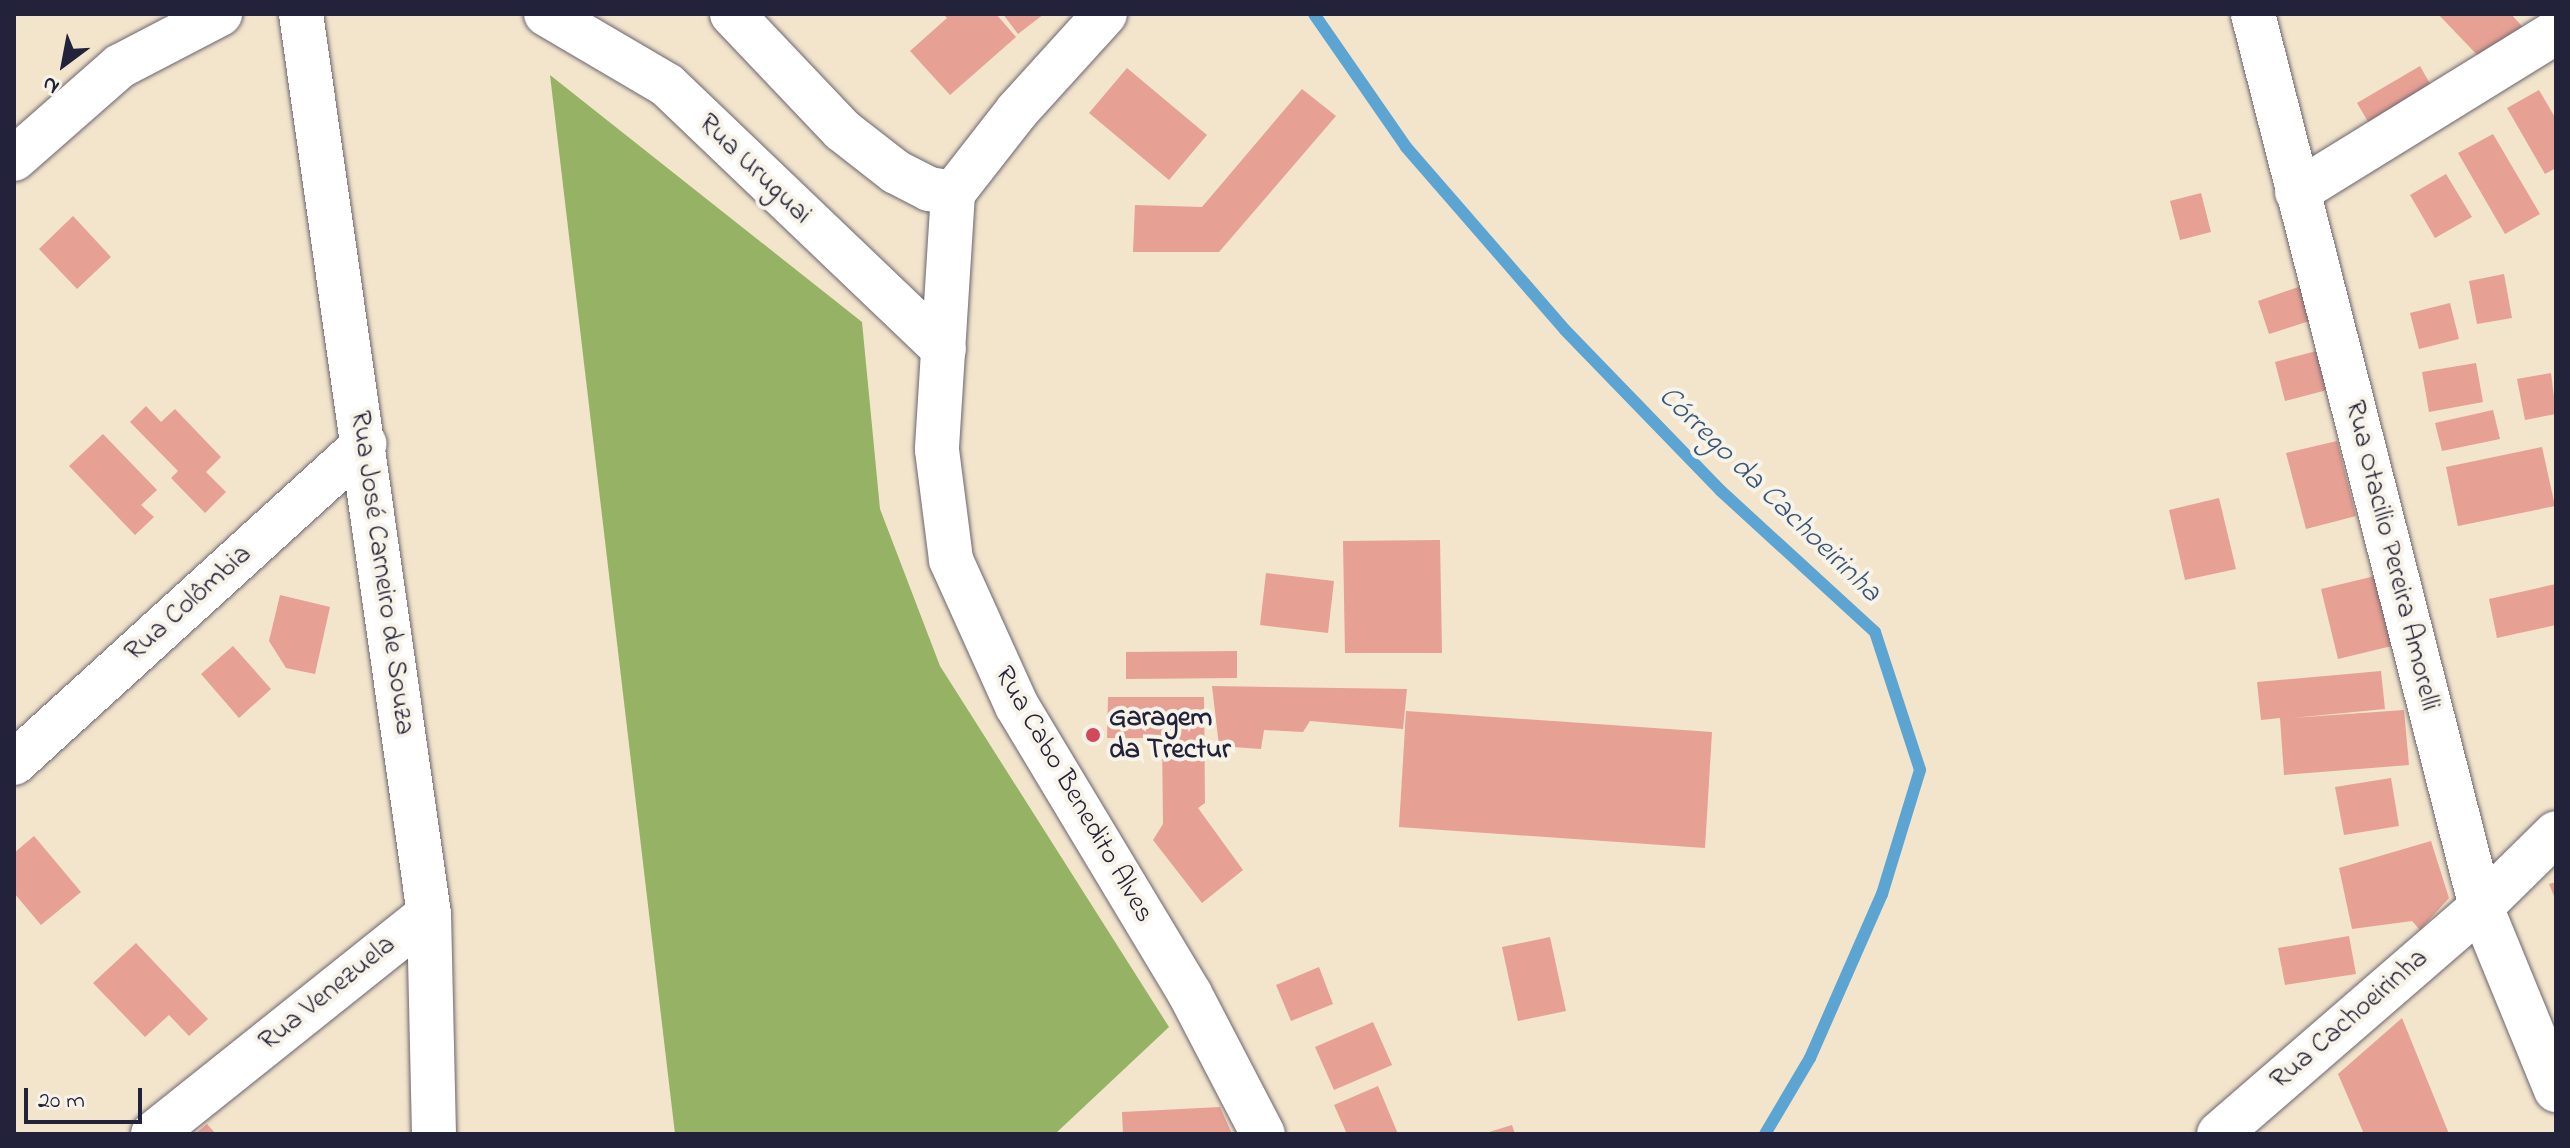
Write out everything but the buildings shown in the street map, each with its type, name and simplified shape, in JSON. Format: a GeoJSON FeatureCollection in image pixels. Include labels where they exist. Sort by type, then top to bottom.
{"type":"FeatureCollection","features":[{"type":"Feature","properties":{"kind":"street"},"geometry":{"type":"LineString","coordinates":[[14,159],[120,66],[220,14]]}},
{"type":"Feature","properties":{"kind":"street","name":"Rua José Carneiro de Souza"},"geometry":{"type":"LineString","coordinates":[[301,14],[429,914],[434,1134]]}},
{"type":"Feature","properties":{"kind":"street","name":"Rua Uruguai"},"geometry":{"type":"LineString","coordinates":[[546,14],[667,85],[944,350]]}},
{"type":"Feature","properties":{"kind":"street"},"geometry":{"type":"LineString","coordinates":[[732,14],[842,130],[896,172],[929,189],[953,193],[1017,111],[1105,14]]}},
{"type":"Feature","properties":{"kind":"street","name":"Rua Otacilio Pereira Amorelli"},"geometry":{"type":"LineString","coordinates":[[2253,14],[2481,907],[2556,1090]]}},
{"type":"Feature","properties":{"kind":"street"},"geometry":{"type":"LineString","coordinates":[[2297,192],[2556,32]]}},
{"type":"Feature","properties":{"kind":"street","name":"Rua Cabo Benedito Alves"},"geometry":{"type":"LineString","coordinates":[[953,193],[937,450],[951,560],[1031,731],[1190,994],[1263,1134]]}},
{"type":"Feature","properties":{"kind":"street","name":"Rua Colômbia"},"geometry":{"type":"LineString","coordinates":[[14,763],[364,444]]}},
{"type":"Feature","properties":{"kind":"street","name":"Rua Cachoeirinha"},"geometry":{"type":"LineString","coordinates":[[2219,1134],[2481,907],[2556,833]]}},
{"type":"Feature","properties":{"kind":"street","name":"Rua Venezuela"},"geometry":{"type":"LineString","coordinates":[[153,1134],[429,914]]}},
{"type":"Feature","properties":{"kind":"green space"},"geometry":{"type":"Polygon","coordinates":[[[550,75],[862,322],[880,509],[940,666],[1169,1027],[1055,1134],[675,1134],[550,75]]]}},
{"type":"Feature","properties":{"kind":"waterway","name":"Córrego da Cachoeirinha"},"geometry":{"type":"LineString","coordinates":[[1314,14],[1406,147],[1565,330],[1721,491],[1875,632],[1920,770],[1882,894],[1810,1058],[1765,1134]]}},
{"type":"Feature","properties":{"kind":"place","name":"Garagem da Trectur"},"geometry":{"type":"Point","coordinates":[1093,735]}}]}
